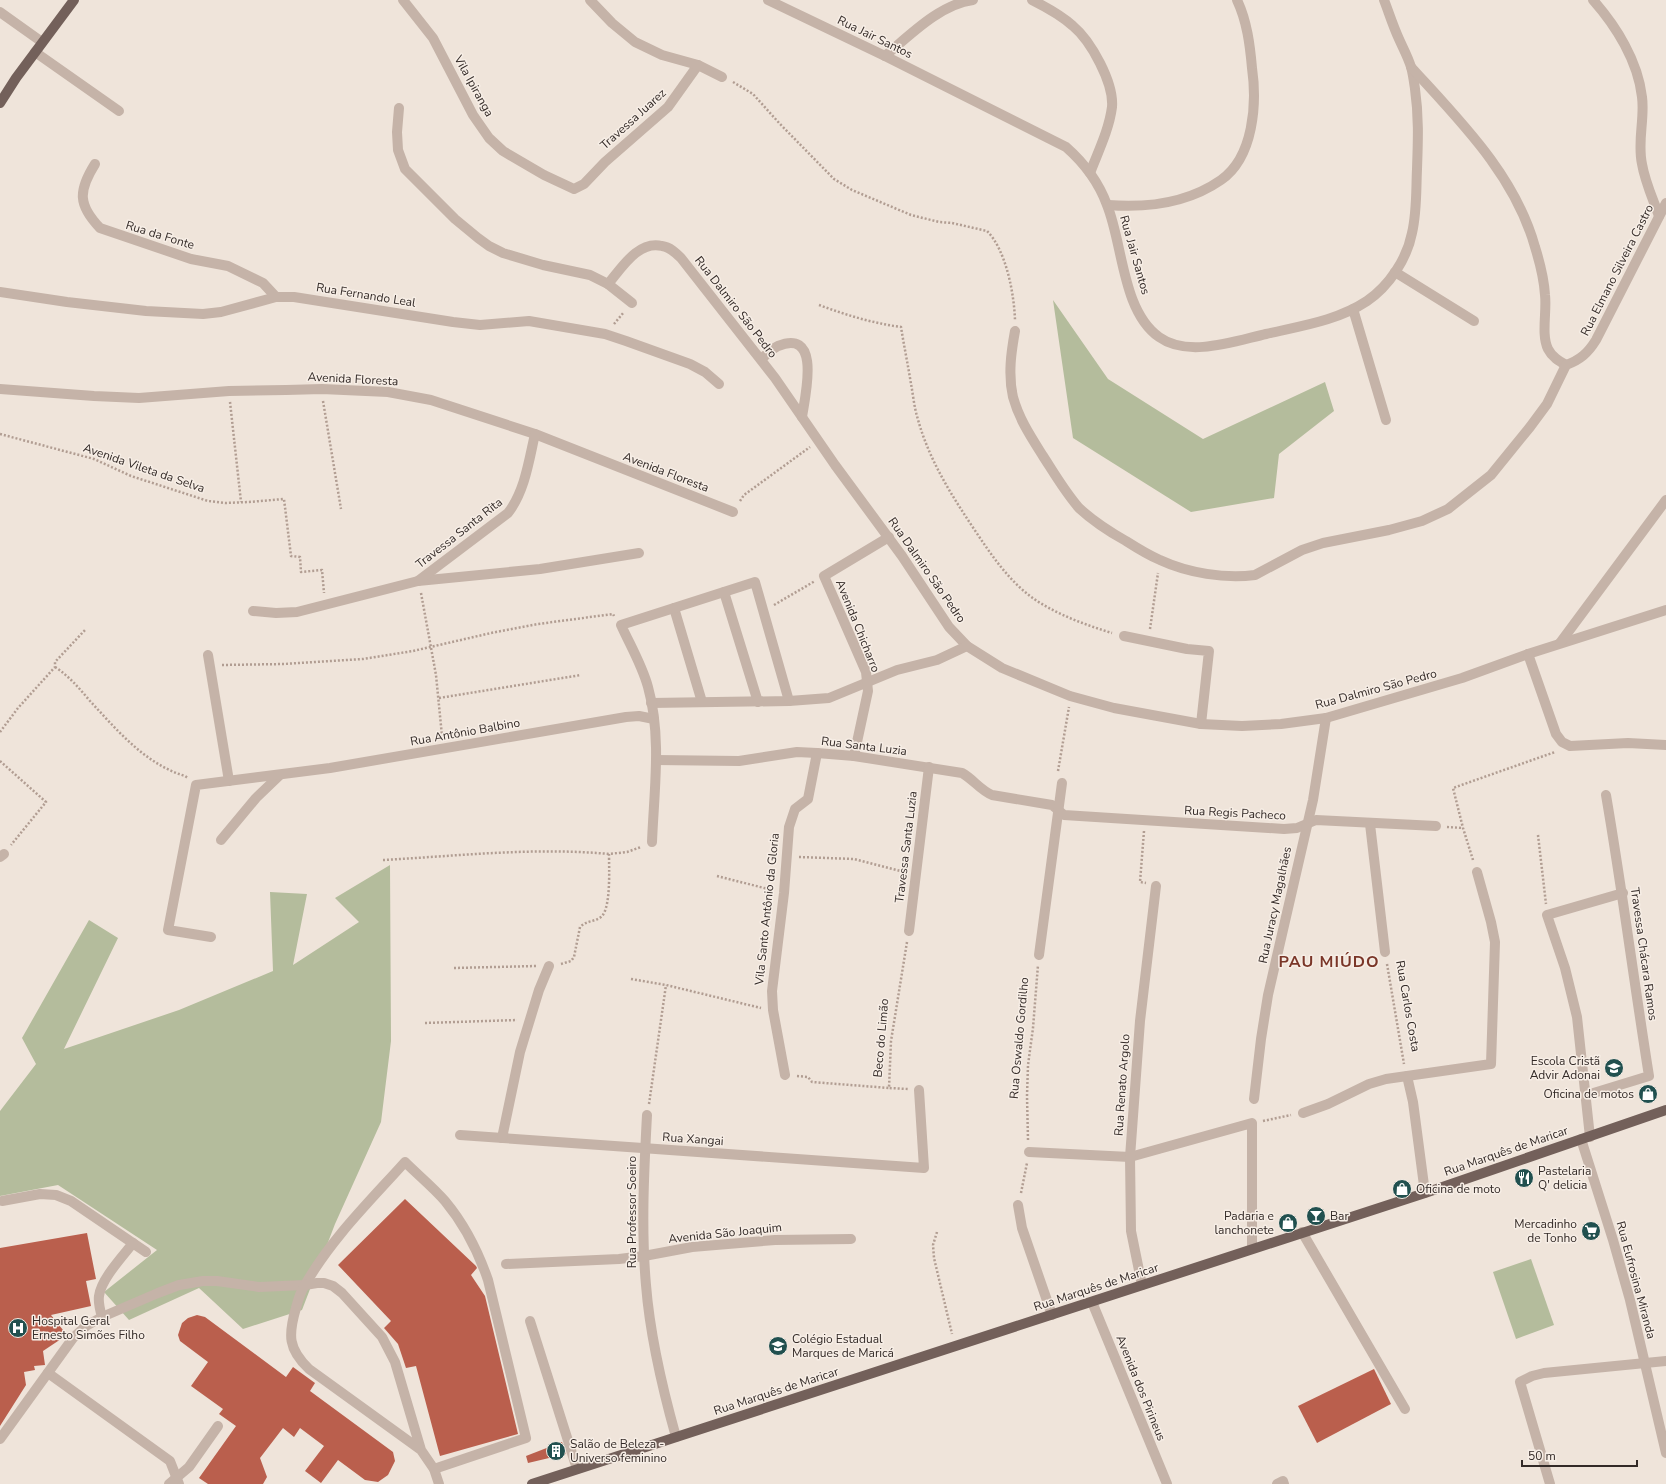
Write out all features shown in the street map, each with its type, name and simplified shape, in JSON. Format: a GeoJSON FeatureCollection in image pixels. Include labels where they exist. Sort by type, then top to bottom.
{"type":"FeatureCollection","features":[{"type":"Feature","properties":{"kind":"main road"},"geometry":{"type":"LineString","coordinates":[[0,103],[42,42],[74,0]]}},
{"type":"Feature","properties":{"kind":"main road","name":"Rua Marquês de Maricar"},"geometry":{"type":"LineString","coordinates":[[532,1484],[1092,1302],[1425,1192],[1666,1110]]}},
{"type":"Feature","properties":{"kind":"street","name":"Vila Ipiranga"},"geometry":{"type":"LineString","coordinates":[[403,0],[433,38],[473,115],[490,138],[503,151],[544,175],[570,188],[579,188]]}},
{"type":"Feature","properties":{"kind":"street"},"geometry":{"type":"LineString","coordinates":[[590,0],[612,23],[635,42],[662,55],[698,65],[722,76]]}},
{"type":"Feature","properties":{"kind":"street","name":"Rua Jair Santos"},"geometry":{"type":"LineString","coordinates":[[768,0],[885,56],[1066,147],[1078,158],[1090,174],[1108,205],[1130,294],[1147,325],[1160,338],[1176,345],[1196,347],[1216,346],[1323,320],[1353,309],[1368,300],[1395,272],[1405,254],[1412,234],[1416,213],[1418,120],[1411,67],[1384,0]]}},
{"type":"Feature","properties":{"kind":"street"},"geometry":{"type":"LineString","coordinates":[[885,56],[924,23],[944,10],[973,0]]}},
{"type":"Feature","properties":{"kind":"street"},"geometry":{"type":"LineString","coordinates":[[1032,0],[1074,26],[1091,48],[1100,64],[1108,85],[1112,105],[1109,123],[1090,174]]}},
{"type":"Feature","properties":{"kind":"street"},"geometry":{"type":"LineString","coordinates":[[1108,205],[1153,205],[1178,200],[1222,179],[1234,166],[1244,150],[1251,129],[1254,105],[1254,78],[1250,48],[1244,19],[1237,0]]}},
{"type":"Feature","properties":{"kind":"street"},"geometry":{"type":"LineString","coordinates":[[1592,0],[1602,11],[1618,34],[1628,53],[1637,77],[1642,97],[1640,143],[1642,163],[1646,182],[1659,216]]}},
{"type":"Feature","properties":{"kind":"street"},"geometry":{"type":"LineString","coordinates":[[0,12],[42,42]]}},
{"type":"Feature","properties":{"kind":"street"},"geometry":{"type":"LineString","coordinates":[[35,52],[119,111]]}},
{"type":"Feature","properties":{"kind":"street","name":"Travessa Juarez"},"geometry":{"type":"LineString","coordinates":[[579,188],[605,162],[668,107],[698,65]]}},
{"type":"Feature","properties":{"kind":"street"},"geometry":{"type":"LineString","coordinates":[[1016,331],[1012,350],[1011,381],[1013,397],[1027,432],[1063,487],[1080,508],[1107,530],[1161,561],[1192,571],[1220,575],[1255,575],[1302,550],[1323,543],[1389,530],[1422,521],[1448,509],[1491,474],[1530,427],[1547,404],[1566,365],[1552,355],[1546,341],[1546,296],[1541,269],[1527,223],[1504,177],[1456,116],[1411,67]]}},
{"type":"Feature","properties":{"kind":"street"},"geometry":{"type":"LineString","coordinates":[[399,108],[398,150],[404,169],[478,238],[489,246],[503,253],[543,265],[590,275],[608,284],[632,303]]}},
{"type":"Feature","properties":{"kind":"street","name":"Rua da Fonte"},"geometry":{"type":"LineString","coordinates":[[95,164],[85,185],[83,201],[85,210],[100,228],[191,259],[228,266],[263,283],[276,297]]}},
{"type":"Feature","properties":{"kind":"street","name":"Rua Elmano Silveira Castro"},"geometry":{"type":"LineString","coordinates":[[1566,365],[1577,361],[1588,353],[1666,203]]}},
{"type":"Feature","properties":{"kind":"street","name":"Rua Dalmiro São Pedro"},"geometry":{"type":"LineString","coordinates":[[608,284],[640,250],[653,245],[663,246],[681,258],[761,359],[818,441],[889,537],[949,626],[967,646],[1002,668],[1070,696],[1114,708],[1201,724],[1242,726],[1281,724],[1326,718],[1462,678],[1560,643],[1666,610]]}},
{"type":"Feature","properties":{"kind":"street"},"geometry":{"type":"LineString","coordinates":[[1395,272],[1474,321]]}},
{"type":"Feature","properties":{"kind":"street","name":"Rua Fernando Leal"},"geometry":{"type":"LineString","coordinates":[[0,292],[75,303],[146,311],[203,314],[221,312],[276,297],[294,297],[460,323],[480,325],[529,322],[605,334],[690,364],[705,372],[719,384]]}},
{"type":"Feature","properties":{"kind":"street"},"geometry":{"type":"LineString","coordinates":[[1353,309],[1386,420]]}},
{"type":"Feature","properties":{"kind":"street"},"geometry":{"type":"LineString","coordinates":[[761,359],[777,347],[789,343],[798,344],[805,352],[808,362],[808,374],[802,417]]}},
{"type":"Feature","properties":{"kind":"street","name":"Avenida Floresta"},"geometry":{"type":"LineString","coordinates":[[0,389],[139,398],[229,391],[322,389],[388,392],[431,400],[535,434],[733,512]]}},
{"type":"Feature","properties":{"kind":"street","name":"Travessa Santa Rita"},"geometry":{"type":"LineString","coordinates":[[253,611],[276,613],[297,612],[418,581],[508,513],[516,501],[524,479],[535,434]]}},
{"type":"Feature","properties":{"kind":"street"},"geometry":{"type":"LineString","coordinates":[[1560,643],[1666,500]]}},
{"type":"Feature","properties":{"kind":"street"},"geometry":{"type":"LineString","coordinates":[[824,576],[889,537]]}},
{"type":"Feature","properties":{"kind":"street"},"geometry":{"type":"LineString","coordinates":[[418,581],[540,569],[640,554]]}},
{"type":"Feature","properties":{"kind":"street","name":"Avenida Chicharro"},"geometry":{"type":"LineString","coordinates":[[824,576],[866,672],[868,683],[854,756]]}},
{"type":"Feature","properties":{"kind":"street"},"geometry":{"type":"LineString","coordinates":[[652,842],[656,760],[652,703],[643,672],[621,625],[755,582],[789,701]]}},
{"type":"Feature","properties":{"kind":"street"},"geometry":{"type":"LineString","coordinates":[[724,592],[758,702]]}},
{"type":"Feature","properties":{"kind":"street"},"geometry":{"type":"LineString","coordinates":[[674,608],[702,702]]}},
{"type":"Feature","properties":{"kind":"street"},"geometry":{"type":"LineString","coordinates":[[1124,636],[1149,642],[1209,651],[1201,724]]}},
{"type":"Feature","properties":{"kind":"street"},"geometry":{"type":"LineString","coordinates":[[652,703],[758,702],[829,698],[897,670],[937,660],[967,646]]}},
{"type":"Feature","properties":{"kind":"street"},"geometry":{"type":"LineString","coordinates":[[1528,654],[1556,734],[1562,742],[1570,746],[1628,743],[1666,745]]}},
{"type":"Feature","properties":{"kind":"street"},"geometry":{"type":"LineString","coordinates":[[209,660],[229,781]]}},
{"type":"Feature","properties":{"kind":"street","name":"Rua Antônio Balbino"},"geometry":{"type":"LineString","coordinates":[[196,785],[280,775],[626,717],[639,716],[654,719]]}},
{"type":"Feature","properties":{"kind":"street","name":"Rua Juracy Magalhães"},"geometry":{"type":"LineString","coordinates":[[1254,1099],[1268,995],[1289,908],[1306,824],[1313,800],[1326,718]]}},
{"type":"Feature","properties":{"kind":"street","name":"Rua Santa Luzia"},"geometry":{"type":"LineString","coordinates":[[656,760],[739,761],[797,752],[854,756],[962,773],[968,776],[984,792],[992,795],[1052,805],[1058,810]]}},
{"type":"Feature","properties":{"kind":"street","name":"Vila Santo Antônio da Gloria"},"geometry":{"type":"LineString","coordinates":[[785,1075],[773,1010],[772,991],[784,893],[788,827],[795,810],[808,799],[817,753]]}},
{"type":"Feature","properties":{"kind":"street","name":"Travessa Santa Luzia"},"geometry":{"type":"LineString","coordinates":[[909,931],[929,767]]}},
{"type":"Feature","properties":{"kind":"street"},"geometry":{"type":"LineString","coordinates":[[221,840],[256,798],[280,775]]}},
{"type":"Feature","properties":{"kind":"street"},"geometry":{"type":"LineString","coordinates":[[1039,955],[1062,782]]}},
{"type":"Feature","properties":{"kind":"street"},"geometry":{"type":"LineString","coordinates":[[196,785],[168,930],[211,937]]}},
{"type":"Feature","properties":{"kind":"street","name":"Travessa Chácara Ramos"},"geometry":{"type":"LineString","coordinates":[[1587,1095],[1649,1076],[1606,794]]}},
{"type":"Feature","properties":{"kind":"street","name":"Rua Regis Pacheco"},"geometry":{"type":"LineString","coordinates":[[1058,810],[1064,815],[1284,830],[1297,828],[1316,820],[1370,824],[1436,826]]}},
{"type":"Feature","properties":{"kind":"street","name":"Rua Carlos Costa"},"geometry":{"type":"LineString","coordinates":[[1370,824],[1385,952]]}},
{"type":"Feature","properties":{"kind":"street"},"geometry":{"type":"LineString","coordinates":[[1304,1113],[1328,1104],[1369,1084],[1386,1079],[1491,1064],[1495,942],[1477,872]]}},
{"type":"Feature","properties":{"kind":"street","name":"Rua Renato Argolo"},"geometry":{"type":"LineString","coordinates":[[1142,1285],[1131,1231],[1130,1157],[1140,1021],[1156,886]]}},
{"type":"Feature","properties":{"kind":"street"},"geometry":{"type":"LineString","coordinates":[[1586,1138],[1587,1095],[1575,1005],[1548,915],[1622,893]]}},
{"type":"Feature","properties":{"kind":"street"},"geometry":{"type":"LineString","coordinates":[[502,1138],[520,1052],[539,990],[549,966]]}},
{"type":"Feature","properties":{"kind":"street"},"geometry":{"type":"LineString","coordinates":[[1407,1076],[1413,1102],[1425,1192]]}},
{"type":"Feature","properties":{"kind":"street","name":"Rua Xangai"},"geometry":{"type":"LineString","coordinates":[[460,1135],[924,1168],[919,1090]]}},
{"type":"Feature","properties":{"kind":"street","name":"Rua Professor Soeiro"},"geometry":{"type":"LineString","coordinates":[[647,1115],[644,1256],[646,1287],[658,1366],[676,1437]]}},
{"type":"Feature","properties":{"kind":"street"},"geometry":{"type":"LineString","coordinates":[[1029,1152],[1130,1157],[1252,1123],[1252,1248]]}},
{"type":"Feature","properties":{"kind":"street","name":"Rua Eufrosina Miranda"},"geometry":{"type":"LineString","coordinates":[[1586,1138],[1614,1240],[1666,1453]]}},
{"type":"Feature","properties":{"kind":"street"},"geometry":{"type":"LineString","coordinates":[[421,1450],[309,1369],[296,1354],[291,1343],[290,1331],[295,1311],[305,1285],[316,1265],[329,1247],[405,1162],[444,1200],[458,1218],[480,1258],[488,1280],[526,1438],[434,1469]]}},
{"type":"Feature","properties":{"kind":"street"},"geometry":{"type":"LineString","coordinates":[[2,1201],[40,1194],[56,1195],[71,1201],[146,1252]]}},
{"type":"Feature","properties":{"kind":"street"},"geometry":{"type":"LineString","coordinates":[[1018,1205],[1022,1228],[1052,1315]]}},
{"type":"Feature","properties":{"kind":"street"},"geometry":{"type":"LineString","coordinates":[[1302,1232],[1405,1409]]}},
{"type":"Feature","properties":{"kind":"street","name":"Avenida São Joaquim"},"geometry":{"type":"LineString","coordinates":[[506,1264],[619,1259],[692,1247],[775,1240],[851,1239]]}},
{"type":"Feature","properties":{"kind":"street"},"geometry":{"type":"LineString","coordinates":[[102,1317],[98,1305],[99,1295],[103,1284],[133,1242]]}},
{"type":"Feature","properties":{"kind":"street"},"geometry":{"type":"LineString","coordinates":[[0,1440],[73,1338],[86,1326],[102,1317],[158,1292],[192,1282],[217,1281],[259,1287],[305,1285],[317,1282],[333,1286],[342,1293],[382,1336],[396,1362],[421,1450],[434,1469],[439,1484]]}},
{"type":"Feature","properties":{"kind":"street","name":"Avenida dos Pirineus"},"geometry":{"type":"LineString","coordinates":[[1092,1302],[1167,1484]]}},
{"type":"Feature","properties":{"kind":"street"},"geometry":{"type":"LineString","coordinates":[[530,1321],[577,1469]]}},
{"type":"Feature","properties":{"kind":"street"},"geometry":{"type":"LineString","coordinates":[[1550,1484],[1520,1382],[1532,1376],[1544,1373],[1666,1361]]}},
{"type":"Feature","properties":{"kind":"street"},"geometry":{"type":"LineString","coordinates":[[48,1373],[170,1461],[174,1482]]}},
{"type":"Feature","properties":{"kind":"street"},"geometry":{"type":"LineString","coordinates":[[174,1482],[188,1467],[218,1426]]}},
{"type":"Feature","properties":{"kind":"path"},"geometry":{"type":"LineString","coordinates":[[722,76],[753,94],[814,160],[834,179],[846,186],[911,215],[986,231],[998,246],[1007,272],[1015,304],[1016,331]]}},
{"type":"Feature","properties":{"kind":"path"},"geometry":{"type":"LineString","coordinates":[[605,334],[632,303]]}},
{"type":"Feature","properties":{"kind":"path"},"geometry":{"type":"LineString","coordinates":[[819,305],[863,320],[901,327],[916,416],[927,446],[936,468],[949,492],[995,561],[1018,586],[1036,600],[1060,615],[1092,627],[1124,636]]}},
{"type":"Feature","properties":{"kind":"path"},"geometry":{"type":"LineString","coordinates":[[322,389],[341,509]]}},
{"type":"Feature","properties":{"kind":"path"},"geometry":{"type":"LineString","coordinates":[[229,391],[241,502]]}},
{"type":"Feature","properties":{"kind":"path","name":"Avenida Vileta da Selva"},"geometry":{"type":"LineString","coordinates":[[0,434],[94,459],[131,476],[195,497],[226,503],[284,499],[291,556],[300,557],[301,572],[322,570],[325,605]]}},
{"type":"Feature","properties":{"kind":"path"},"geometry":{"type":"LineString","coordinates":[[733,512],[744,495],[818,441]]}},
{"type":"Feature","properties":{"kind":"path"},"geometry":{"type":"LineString","coordinates":[[1149,642],[1154,595],[1161,561]]}},
{"type":"Feature","properties":{"kind":"path"},"geometry":{"type":"LineString","coordinates":[[764,612],[824,576]]}},
{"type":"Feature","properties":{"kind":"path"},"geometry":{"type":"LineString","coordinates":[[418,581],[432,647],[439,698],[439,715],[443,748]]}},
{"type":"Feature","properties":{"kind":"path"},"geometry":{"type":"LineString","coordinates":[[209,660],[284,664],[363,660],[538,624],[612,614],[621,625]]}},
{"type":"Feature","properties":{"kind":"path"},"geometry":{"type":"LineString","coordinates":[[0,732],[18,708],[55,667],[55,662],[85,630]]}},
{"type":"Feature","properties":{"kind":"path"},"geometry":{"type":"LineString","coordinates":[[55,667],[67,675],[123,736],[161,767],[185,776],[196,785]]}},
{"type":"Feature","properties":{"kind":"path"},"geometry":{"type":"LineString","coordinates":[[439,698],[581,675]]}},
{"type":"Feature","properties":{"kind":"path"},"geometry":{"type":"LineString","coordinates":[[1062,782],[1057,782],[1070,696]]}},
{"type":"Feature","properties":{"kind":"path"},"geometry":{"type":"LineString","coordinates":[[1477,872],[1463,828],[1453,788],[1570,746]]}},
{"type":"Feature","properties":{"kind":"path"},"geometry":{"type":"LineString","coordinates":[[0,761],[46,802],[2,855]]}},
{"type":"Feature","properties":{"kind":"path"},"geometry":{"type":"LineString","coordinates":[[1145,821],[1140,882],[1156,886]]}},
{"type":"Feature","properties":{"kind":"path"},"geometry":{"type":"LineString","coordinates":[[1538,835],[1548,915]]}},
{"type":"Feature","properties":{"kind":"path"},"geometry":{"type":"LineString","coordinates":[[383,860],[528,851],[576,851],[609,854],[627,852],[652,842]]}},
{"type":"Feature","properties":{"kind":"path"},"geometry":{"type":"LineString","coordinates":[[454,968],[549,966],[564,964],[570,961],[575,955],[580,926],[599,918],[605,912],[608,895],[609,854]]}},
{"type":"Feature","properties":{"kind":"path"},"geometry":{"type":"LineString","coordinates":[[786,856],[854,859],[916,875]]}},
{"type":"Feature","properties":{"kind":"path"},"geometry":{"type":"LineString","coordinates":[[717,876],[784,893]]}},
{"type":"Feature","properties":{"kind":"path","name":"Beco do Limão"},"geometry":{"type":"LineString","coordinates":[[909,931],[891,1041],[889,1088],[919,1090]]}},
{"type":"Feature","properties":{"kind":"path","name":"Rua Carlos Costa"},"geometry":{"type":"LineString","coordinates":[[1385,952],[1407,1076]]}},
{"type":"Feature","properties":{"kind":"path","name":"Rua Oswaldo Gordilho"},"geometry":{"type":"LineString","coordinates":[[1018,1205],[1029,1152],[1027,1088],[1039,955]]}},
{"type":"Feature","properties":{"kind":"path"},"geometry":{"type":"LineString","coordinates":[[631,979],[666,985],[773,1010]]}},
{"type":"Feature","properties":{"kind":"path"},"geometry":{"type":"LineString","coordinates":[[647,1115],[666,985]]}},
{"type":"Feature","properties":{"kind":"path"},"geometry":{"type":"LineString","coordinates":[[425,1023],[530,1020]]}},
{"type":"Feature","properties":{"kind":"path"},"geometry":{"type":"LineString","coordinates":[[785,1075],[808,1077],[812,1082],[889,1088]]}},
{"type":"Feature","properties":{"kind":"path"},"geometry":{"type":"LineString","coordinates":[[1252,1123],[1304,1113]]}},
{"type":"Feature","properties":{"kind":"path"},"geometry":{"type":"LineString","coordinates":[[937,1232],[933,1245],[934,1258],[955,1346]]}},
{"type":"Feature","properties":{"kind":"green space"},"geometry":{"type":"Polygon","coordinates":[[[1053,300],[1108,379],[1203,439],[1325,382],[1334,411],[1279,454],[1274,498],[1191,512],[1073,438],[1053,300]]]}},
{"type":"Feature","properties":{"kind":"green space"},"geometry":{"type":"Polygon","coordinates":[[[390,865],[391,1041],[381,1122],[335,1224],[302,1310],[243,1329],[199,1288],[129,1320],[104,1292],[157,1250],[58,1185],[0,1196],[0,1111],[36,1064],[22,1038],[89,920],[118,938],[64,1049],[179,1010],[273,971],[270,892],[307,894],[293,965],[359,922],[335,898],[390,865]]]}},
{"type":"Feature","properties":{"kind":"green space"},"geometry":{"type":"Polygon","coordinates":[[[1531,1259],[1554,1325],[1516,1339],[1493,1272],[1531,1259]]]}},
{"type":"Feature","properties":{"kind":"building"},"geometry":{"type":"Polygon","coordinates":[[[405,1199],[477,1268],[471,1275],[485,1296],[518,1434],[440,1456],[416,1366],[406,1368],[398,1344],[384,1328],[391,1321],[338,1265],[405,1199]]]}},
{"type":"Feature","properties":{"kind":"building","name":"Hospital Geral Ernesto Simões Filho"},"geometry":{"type":"Polygon","coordinates":[[[87,1233],[96,1279],[86,1281],[91,1306],[51,1315],[67,1335],[43,1351],[45,1365],[34,1366],[35,1370],[24,1372],[26,1385],[0,1426],[0,1248],[87,1233]]]}},
{"type":"Feature","properties":{"kind":"building"},"geometry":{"type":"Polygon","coordinates":[[[197,1315],[205,1317],[286,1377],[293,1367],[315,1383],[310,1391],[393,1452],[395,1461],[388,1475],[378,1482],[365,1480],[338,1460],[321,1483],[305,1471],[324,1446],[300,1428],[294,1437],[283,1428],[260,1458],[267,1477],[263,1484],[208,1484],[199,1478],[236,1426],[219,1414],[223,1409],[191,1386],[208,1362],[180,1341],[178,1335],[182,1323],[188,1318],[197,1315]]]}},
{"type":"Feature","properties":{"kind":"building"},"geometry":{"type":"Polygon","coordinates":[[[1374,1369],[1391,1404],[1317,1443],[1298,1406],[1374,1369]]]}},
{"type":"Feature","properties":{"kind":"building"},"geometry":{"type":"Polygon","coordinates":[[[562,1442],[566,1454],[528,1463],[526,1456],[562,1442]]]}},
{"type":"Feature","properties":{"kind":"place","name":"Escola Cristã Advir Adonai"},"geometry":{"type":"Point","coordinates":[1614,1068]}},
{"type":"Feature","properties":{"kind":"place","name":"Oficina de motos"},"geometry":{"type":"Point","coordinates":[1648,1094]}},
{"type":"Feature","properties":{"kind":"place","name":"Pastelaria Q' delicia"},"geometry":{"type":"Point","coordinates":[1524,1178]}},
{"type":"Feature","properties":{"kind":"place","name":"Oficina de moto"},"geometry":{"type":"Point","coordinates":[1402,1189]}},
{"type":"Feature","properties":{"kind":"place","name":"Bar"},"geometry":{"type":"Point","coordinates":[1316,1216]}},
{"type":"Feature","properties":{"kind":"place","name":"Padaria e lanchonete"},"geometry":{"type":"Point","coordinates":[1288,1223]}},
{"type":"Feature","properties":{"kind":"place","name":"Mercadinho de Tonho"},"geometry":{"type":"Point","coordinates":[1591,1231]}},
{"type":"Feature","properties":{"kind":"place","name":"Hospital Geral Ernesto Simões Filho"},"geometry":{"type":"Point","coordinates":[18,1328]}},
{"type":"Feature","properties":{"kind":"place","name":"Colégio Estadual Marques de Maricá"},"geometry":{"type":"Point","coordinates":[778,1346]}},
{"type":"Feature","properties":{"kind":"place","name":"Salão de Beleza - Universo feminino"},"geometry":{"type":"Point","coordinates":[556,1451]}},
{"type":"Feature","properties":{"kind":"district","name":"PAU MIÚDO"},"geometry":{"type":"Point","coordinates":[1329,961]}}]}
